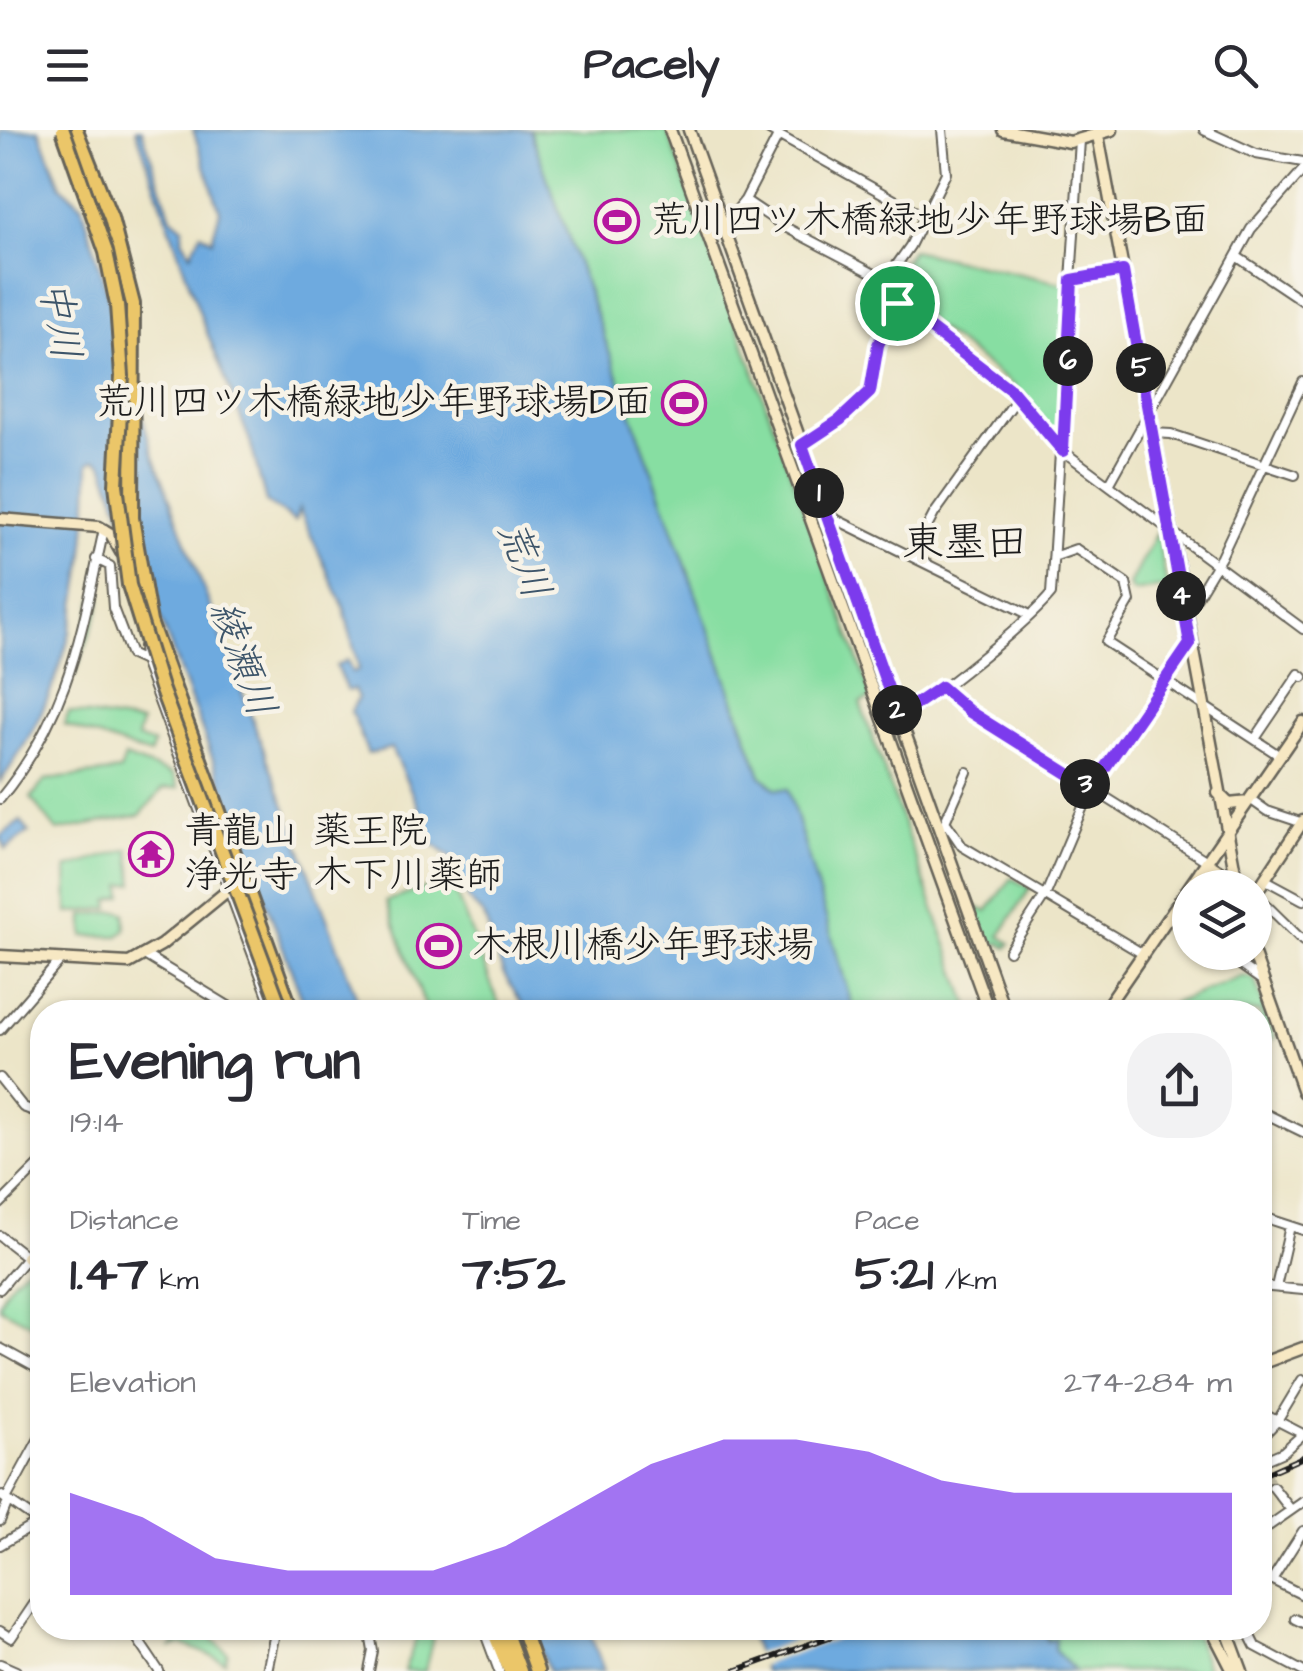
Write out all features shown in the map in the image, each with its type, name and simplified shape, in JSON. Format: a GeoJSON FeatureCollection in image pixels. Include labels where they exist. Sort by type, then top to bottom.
{"type":"FeatureCollection","features":[{"type":"Feature","properties":{"kind":"highway"},"geometry":{"type":"LineString","coordinates":[[63,130],[106,252],[117,306],[122,376],[116,485],[128,585],[161,688],[279,1000]]}},
{"type":"Feature","properties":{"kind":"highway"},"geometry":{"type":"LineString","coordinates":[[76,130],[110,218],[132,304],[132,518],[140,583],[170,684],[280,1000]]}},
{"type":"Feature","properties":{"kind":"highway"},"geometry":{"type":"LineString","coordinates":[[497,1640],[510,1671]]}},
{"type":"Feature","properties":{"kind":"highway"},"geometry":{"type":"LineString","coordinates":[[510,1640],[521,1671]]}},
{"type":"Feature","properties":{"kind":"highway"},"geometry":{"type":"LineString","coordinates":[[523,1640],[534,1671]]}},
{"type":"Feature","properties":{"kind":"main road"},"geometry":{"type":"LineString","coordinates":[[670,130],[985,1000]]}},
{"type":"Feature","properties":{"kind":"main road"},"geometry":{"type":"LineString","coordinates":[[688,130],[1001,1000]]}},
{"type":"Feature","properties":{"kind":"main road"},"geometry":{"type":"LineString","coordinates":[[1003,130],[1080,140],[1112,130]]}},
{"type":"Feature","properties":{"kind":"main road"},"geometry":{"type":"LineString","coordinates":[[1098,133],[1231,870]]}},
{"type":"Feature","properties":{"kind":"main road"},"geometry":{"type":"LineString","coordinates":[[0,519],[100,528],[116,540],[234,886],[279,1000]]}},
{"type":"Feature","properties":{"kind":"main road"},"geometry":{"type":"LineString","coordinates":[[1112,1000],[1303,722]]}},
{"type":"Feature","properties":{"kind":"main road"},"geometry":{"type":"LineString","coordinates":[[1218,792],[1228,804],[1249,800]]}},
{"type":"Feature","properties":{"kind":"main road"},"geometry":{"type":"LineString","coordinates":[[1270,870],[1303,822]]}},
{"type":"Feature","properties":{"kind":"main road"},"geometry":{"type":"LineString","coordinates":[[1203,867],[1218,870]]}},
{"type":"Feature","properties":{"kind":"main road"},"geometry":{"type":"LineString","coordinates":[[0,956],[121,966],[146,956],[234,886]]}},
{"type":"Feature","properties":{"kind":"main road"},"geometry":{"type":"LineString","coordinates":[[1260,970],[1270,1000]]}},
{"type":"Feature","properties":{"kind":"main road"},"geometry":{"type":"LineString","coordinates":[[1272,1005],[1303,1092]]}},
{"type":"Feature","properties":{"kind":"main road"},"geometry":{"type":"LineString","coordinates":[[1272,1358],[1303,1348]]}},
{"type":"Feature","properties":{"kind":"main road"},"geometry":{"type":"LineString","coordinates":[[512,1640],[521,1671]]}},
{"type":"Feature","properties":{"kind":"main road"},"geometry":{"type":"LineString","coordinates":[[1217,1640],[1234,1671]]}},
{"type":"Feature","properties":{"kind":"main road"},"geometry":{"type":"LineString","coordinates":[[1230,1640],[1242,1671]]}},
{"type":"Feature","properties":{"kind":"street"},"geometry":{"type":"LineString","coordinates":[[770,130],[925,217]]}},
{"type":"Feature","properties":{"kind":"street"},"geometry":{"type":"LineString","coordinates":[[886,280],[925,217],[946,173],[942,130]]}},
{"type":"Feature","properties":{"kind":"street"},"geometry":{"type":"LineString","coordinates":[[1204,130],[1256,154],[1303,162]]}},
{"type":"Feature","properties":{"kind":"street"},"geometry":{"type":"LineString","coordinates":[[722,226],[745,200],[778,136]]}},
{"type":"Feature","properties":{"kind":"street"},"geometry":{"type":"LineString","coordinates":[[898,716],[941,687],[1051,594],[1080,140]]}},
{"type":"Feature","properties":{"kind":"street"},"geometry":{"type":"LineString","coordinates":[[1110,483],[1150,418],[1251,229],[1303,170]]}},
{"type":"Feature","properties":{"kind":"street"},"geometry":{"type":"LineString","coordinates":[[745,200],[785,227],[886,280],[897,303],[1018,396],[1063,451],[1303,630]]}},
{"type":"Feature","properties":{"kind":"street"},"geometry":{"type":"LineString","coordinates":[[1236,256],[1303,301]]}},
{"type":"Feature","properties":{"kind":"street"},"geometry":{"type":"LineString","coordinates":[[1072,280],[1123,271]]}},
{"type":"Feature","properties":{"kind":"street"},"geometry":{"type":"LineString","coordinates":[[802,445],[840,420],[870,392],[878,345],[897,303]]}},
{"type":"Feature","properties":{"kind":"street"},"geometry":{"type":"LineString","coordinates":[[1185,617],[1217,563],[1303,382]]}},
{"type":"Feature","properties":{"kind":"street"},"geometry":{"type":"LineString","coordinates":[[912,556],[934,514],[1018,396]]}},
{"type":"Feature","properties":{"kind":"street"},"geometry":{"type":"LineString","coordinates":[[1152,433],[1171,434],[1296,475]]}},
{"type":"Feature","properties":{"kind":"street"},"geometry":{"type":"LineString","coordinates":[[827,516],[1028,614]]}},
{"type":"Feature","properties":{"kind":"street"},"geometry":{"type":"LineString","coordinates":[[0,799],[40,745],[60,707],[76,660],[100,528]]}},
{"type":"Feature","properties":{"kind":"street"},"geometry":{"type":"LineString","coordinates":[[1056,556],[1076,549],[1126,584],[1130,601],[1106,642],[1280,756]]}},
{"type":"Feature","properties":{"kind":"street"},"geometry":{"type":"LineString","coordinates":[[96,559],[108,563],[112,570],[113,608],[131,655],[144,661]]}},
{"type":"Feature","properties":{"kind":"street"},"geometry":{"type":"LineString","coordinates":[[146,633],[144,661],[234,886]]}},
{"type":"Feature","properties":{"kind":"street"},"geometry":{"type":"LineString","coordinates":[[1010,950],[1046,894],[1091,788],[1190,644]]}},
{"type":"Feature","properties":{"kind":"street"},"geometry":{"type":"LineString","coordinates":[[1254,739],[1300,674],[1303,677]]}},
{"type":"Feature","properties":{"kind":"street"},"geometry":{"type":"LineString","coordinates":[[941,687],[970,712],[1091,788],[1203,867]]}},
{"type":"Feature","properties":{"kind":"street"},"geometry":{"type":"LineString","coordinates":[[968,772],[941,825],[962,846],[1143,954]]}},
{"type":"Feature","properties":{"kind":"street"},"geometry":{"type":"LineString","coordinates":[[1249,800],[1268,811],[1303,822]]}},
{"type":"Feature","properties":{"kind":"street"},"geometry":{"type":"LineString","coordinates":[[1272,886],[1303,900]]}},
{"type":"Feature","properties":{"kind":"street"},"geometry":{"type":"LineString","coordinates":[[1272,911],[1303,941]]}},
{"type":"Feature","properties":{"kind":"street"},"geometry":{"type":"LineString","coordinates":[[1168,916],[1172,919]]}},
{"type":"Feature","properties":{"kind":"street"},"geometry":{"type":"LineString","coordinates":[[146,956],[214,1000]]}},
{"type":"Feature","properties":{"kind":"street"},"geometry":{"type":"LineString","coordinates":[[0,1030],[58,962]]}},
{"type":"Feature","properties":{"kind":"street"},"geometry":{"type":"LineString","coordinates":[[1247,970],[1264,982]]}},
{"type":"Feature","properties":{"kind":"street"},"geometry":{"type":"LineString","coordinates":[[0,1078],[23,1107],[30,1110]]}},
{"type":"Feature","properties":{"kind":"street"},"geometry":{"type":"LineString","coordinates":[[1272,1117],[1303,1132]]}},
{"type":"Feature","properties":{"kind":"street"},"geometry":{"type":"LineString","coordinates":[[0,1204],[30,1174]]}},
{"type":"Feature","properties":{"kind":"street"},"geometry":{"type":"LineString","coordinates":[[1272,1222],[1303,1230]]}},
{"type":"Feature","properties":{"kind":"street"},"geometry":{"type":"LineString","coordinates":[[1276,1287],[1290,1226]]}},
{"type":"Feature","properties":{"kind":"street"},"geometry":{"type":"LineString","coordinates":[[0,1236],[27,1257],[0,1289]]}},
{"type":"Feature","properties":{"kind":"street"},"geometry":{"type":"LineString","coordinates":[[1272,1287],[1303,1290]]}},
{"type":"Feature","properties":{"kind":"street"},"geometry":{"type":"LineString","coordinates":[[0,1348],[30,1364]]}},
{"type":"Feature","properties":{"kind":"street"},"geometry":{"type":"LineString","coordinates":[[1272,1426],[1302,1380]]}},
{"type":"Feature","properties":{"kind":"street"},"geometry":{"type":"LineString","coordinates":[[1272,1417],[1302,1434],[1272,1458]]}},
{"type":"Feature","properties":{"kind":"street"},"geometry":{"type":"LineString","coordinates":[[0,1521],[5,1498],[30,1454]]}},
{"type":"Feature","properties":{"kind":"street"},"geometry":{"type":"LineString","coordinates":[[1273,1487],[1291,1510],[1303,1517]]}},
{"type":"Feature","properties":{"kind":"street"},"geometry":{"type":"LineString","coordinates":[[5,1498],[30,1514]]}},
{"type":"Feature","properties":{"kind":"street"},"geometry":{"type":"LineString","coordinates":[[1272,1523],[1303,1502]]}},
{"type":"Feature","properties":{"kind":"street"},"geometry":{"type":"LineString","coordinates":[[0,1545],[30,1529]]}},
{"type":"Feature","properties":{"kind":"street"},"geometry":{"type":"LineString","coordinates":[[1303,1531],[1273,1578],[1303,1595]]}},
{"type":"Feature","properties":{"kind":"street"},"geometry":{"type":"LineString","coordinates":[[0,1631],[11,1638],[30,1610]]}},
{"type":"Feature","properties":{"kind":"street"},"geometry":{"type":"LineString","coordinates":[[137,1640],[160,1671]]}},
{"type":"Feature","properties":{"kind":"street"},"geometry":{"type":"LineString","coordinates":[[267,1671],[273,1640]]}},
{"type":"Feature","properties":{"kind":"street"},"geometry":{"type":"LineString","coordinates":[[369,1671],[371,1640]]}},
{"type":"Feature","properties":{"kind":"street"},"geometry":{"type":"LineString","coordinates":[[487,1640],[498,1671]]}},
{"type":"Feature","properties":{"kind":"street"},"geometry":{"type":"LineString","coordinates":[[1252,1640],[1255,1646],[1302,1671]]}},
{"type":"Feature","properties":{"kind":"street"},"geometry":{"type":"LineString","coordinates":[[144,1671],[150,1662]]}},
{"type":"Feature","properties":{"kind":"street"},"geometry":{"type":"LineString","coordinates":[[0,1664],[16,1671]]}},
{"type":"Feature","properties":{"kind":"green space"},"geometry":{"type":"Polygon","coordinates":[[[530,130],[667,130],[872,698],[860,703],[967,1000],[850,1000],[788,790],[776,789],[761,776],[530,130]]]}},
{"type":"Feature","properties":{"kind":"green space"},"geometry":{"type":"Polygon","coordinates":[[[912,250],[1070,285],[1063,427],[1051,430],[1015,387],[901,300],[892,278],[912,250]]]}},
{"type":"Feature","properties":{"kind":"green space"},"geometry":{"type":"Polygon","coordinates":[[[1157,531],[1167,587],[1132,592],[1129,585],[1157,531]]]}},
{"type":"Feature","properties":{"kind":"green space"},"geometry":{"type":"Polygon","coordinates":[[[94,598],[101,599],[99,610],[74,677],[94,598]]]}},
{"type":"Feature","properties":{"kind":"green space"},"geometry":{"type":"Polygon","coordinates":[[[69,712],[141,723],[137,738],[154,744],[150,755],[64,725],[69,712]]]}},
{"type":"Feature","properties":{"kind":"green space"},"geometry":{"type":"Polygon","coordinates":[[[125,757],[173,775],[178,788],[163,789],[140,815],[57,831],[31,798],[45,780],[120,771],[125,757]]]}},
{"type":"Feature","properties":{"kind":"green space"},"geometry":{"type":"Polygon","coordinates":[[[129,849],[134,883],[122,885],[123,896],[109,901],[110,908],[68,913],[67,868],[129,849]]]}},
{"type":"Feature","properties":{"kind":"green space"},"geometry":{"type":"Polygon","coordinates":[[[1012,878],[1030,888],[1000,936],[1010,943],[1007,948],[999,943],[988,948],[973,907],[987,911],[1012,878]]]}},
{"type":"Feature","properties":{"kind":"green space","name":"木根川橋少年野球場"},"geometry":{"type":"Polygon","coordinates":[[[451,880],[497,1000],[423,1000],[386,901],[451,880]]]}},
{"type":"Feature","properties":{"kind":"green space"},"geometry":{"type":"Polygon","coordinates":[[[125,913],[126,929],[119,936],[84,936],[84,915],[125,913]]]}},
{"type":"Feature","properties":{"kind":"green space"},"geometry":{"type":"Polygon","coordinates":[[[1243,976],[1254,978],[1262,1000],[1181,1000],[1243,976]]]}},
{"type":"Feature","properties":{"kind":"green space"},"geometry":{"type":"Polygon","coordinates":[[[30,1266],[30,1324],[0,1308],[4,1293],[30,1266]]]}},
{"type":"Feature","properties":{"kind":"green space"},"geometry":{"type":"Polygon","coordinates":[[[179,1640],[214,1640],[228,1653],[225,1662],[183,1644],[170,1648],[179,1640]]]}},
{"type":"Feature","properties":{"kind":"green space"},"geometry":{"type":"Polygon","coordinates":[[[416,1640],[432,1640],[425,1671],[404,1671],[416,1640]]]}},
{"type":"Feature","properties":{"kind":"green space"},"geometry":{"type":"Polygon","coordinates":[[[1049,1640],[1197,1640],[1208,1671],[1075,1671],[1049,1640]]]}},
{"type":"Feature","properties":{"kind":"water","name":"中川"},"geometry":{"type":"Polygon","coordinates":[[[0,130],[39,130],[61,186],[82,205],[152,451],[358,1000],[303,1000],[103,464],[96,459],[89,463],[79,590],[59,670],[24,746],[0,782],[0,130]]]}},
{"type":"Feature","properties":{"kind":"water","name":"荒川"},"geometry":{"type":"Polygon","coordinates":[[[136,130],[142,130],[171,217],[183,227],[182,239],[191,254],[201,233],[212,240],[220,211],[193,130],[530,130],[761,776],[776,789],[788,789],[850,1000],[520,1000],[503,973],[484,916],[469,900],[455,861],[419,833],[421,812],[391,748],[368,754],[351,711],[358,698],[354,689],[347,691],[336,666],[347,660],[352,672],[359,670],[344,608],[299,509],[295,521],[266,502],[250,441],[202,320],[136,130]]]}},
{"type":"Feature","properties":{"kind":"water"},"geometry":{"type":"Polygon","coordinates":[[[21,821],[29,832],[6,849],[0,836],[21,821]]]}},
{"type":"Feature","properties":{"kind":"water"},"geometry":{"type":"Polygon","coordinates":[[[537,1640],[592,1640],[604,1671],[549,1671],[537,1640]]]}},
{"type":"Feature","properties":{"kind":"water"},"geometry":{"type":"Polygon","coordinates":[[[752,1640],[1056,1640],[1054,1650],[1075,1671],[764,1671],[752,1640]]]}},
{"type":"Feature","properties":{"kind":"pier"},"geometry":{"type":"Polygon","coordinates":[[[793,1640],[832,1640],[757,1667],[752,1655],[793,1640]]]}},
{"type":"Feature","properties":{"kind":"railway"},"geometry":{"type":"LineString","coordinates":[[1272,1471],[1303,1457]]}},
{"type":"Feature","properties":{"kind":"railway"},"geometry":{"type":"LineString","coordinates":[[735,1671],[821,1640]]}},
{"type":"Feature","properties":{"kind":"place","name":"荒川四ツ木橋緑地少年野球場B面"},"geometry":{"type":"Point","coordinates":[617,221]}},
{"type":"Feature","properties":{"kind":"place","name":"荒川四ツ木橋緑地少年野球場D面"},"geometry":{"type":"Point","coordinates":[684,403]}},
{"type":"Feature","properties":{"kind":"place","name":"青龍山 薬王院 浄光寺 木下川薬師"},"geometry":{"type":"Point","coordinates":[151,854]}},
{"type":"Feature","properties":{"kind":"place","name":"木根川橋少年野球場"},"geometry":{"type":"Point","coordinates":[439,946]}},
{"type":"Feature","properties":{"kind":"district","name":"東墨田"},"geometry":{"type":"Point","coordinates":[965,544]}},
{"type":"Feature","properties":{"kind":"route"},"geometry":{"type":"LineString","coordinates":[[1123,271],[1190,644],[1091,788],[970,712],[941,687],[914,709],[898,716],[802,445],[840,420],[870,392],[878,345],[897,303],[1012,391],[1063,451],[1072,280],[1123,271]]}},
{"type":"Feature","properties":{"kind":"water label","name":"綾瀬川"},"geometry":{"type":"Point","coordinates":[242,659]}}]}
